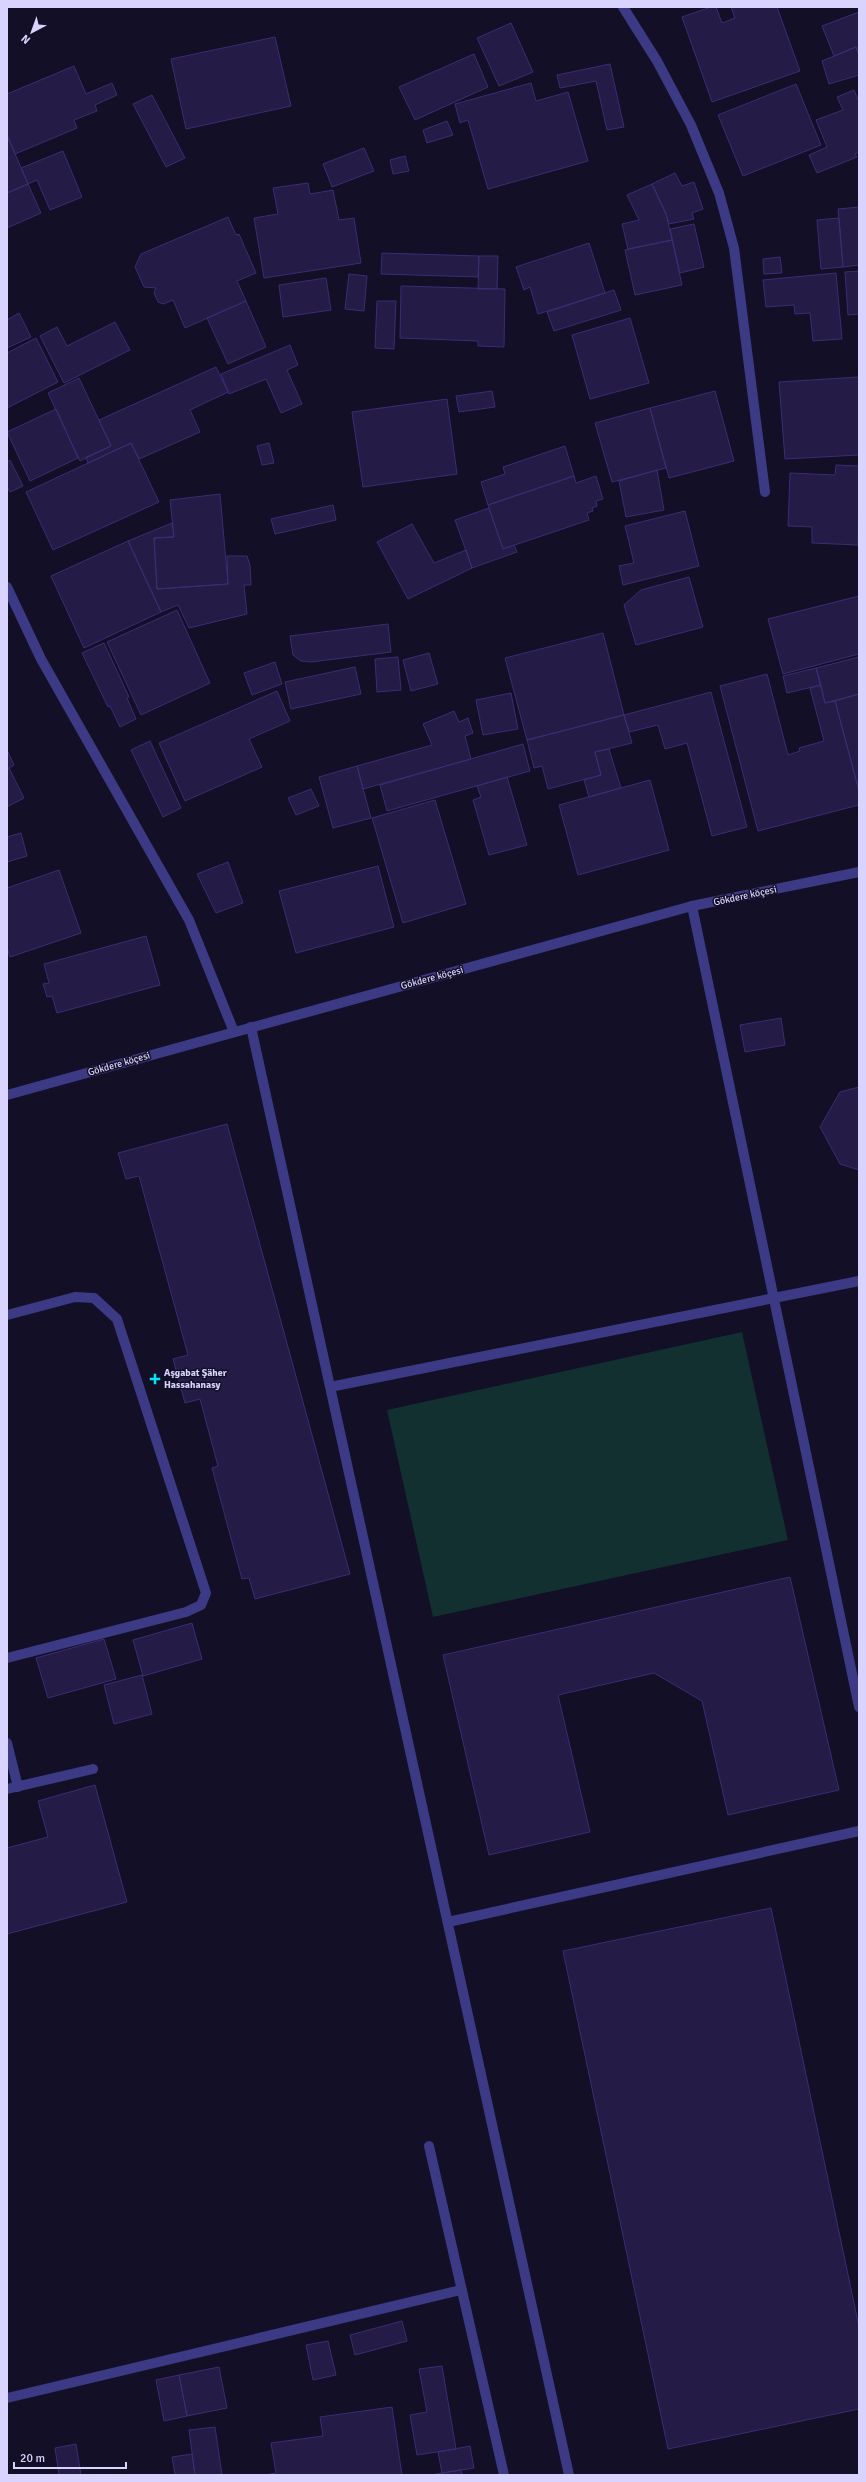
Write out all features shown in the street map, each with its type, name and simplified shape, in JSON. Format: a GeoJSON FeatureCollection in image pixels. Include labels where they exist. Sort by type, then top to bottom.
{"type":"FeatureCollection","features":[{"type":"Feature","properties":{"kind":"street"},"geometry":{"type":"LineString","coordinates":[[623,7],[657,61],[691,125],[720,193],[734,248],[764,492]]}},
{"type":"Feature","properties":{"kind":"street"},"geometry":{"type":"LineString","coordinates":[[7,587],[41,659],[189,920],[234,1032]]}},
{"type":"Feature","properties":{"kind":"street","name":"Gökdere köçesi"},"geometry":{"type":"LineString","coordinates":[[7,1095],[692,906],[859,872]]}},
{"type":"Feature","properties":{"kind":"street"},"geometry":{"type":"LineString","coordinates":[[692,906],[859,1707]]}},
{"type":"Feature","properties":{"kind":"street"},"geometry":{"type":"LineString","coordinates":[[251,1027],[569,2475]]}},
{"type":"Feature","properties":{"kind":"street"},"geometry":{"type":"LineString","coordinates":[[330,1387],[859,1281]]}},
{"type":"Feature","properties":{"kind":"street"},"geometry":{"type":"LineString","coordinates":[[7,1315],[75,1297],[94,1298],[117,1318],[206,1593],[201,1605],[186,1612],[7,1658]]}},
{"type":"Feature","properties":{"kind":"street"},"geometry":{"type":"LineString","coordinates":[[7,1743],[18,1788]]}},
{"type":"Feature","properties":{"kind":"street"},"geometry":{"type":"LineString","coordinates":[[7,1789],[18,1788],[93,1769]]}},
{"type":"Feature","properties":{"kind":"street"},"geometry":{"type":"LineString","coordinates":[[448,1922],[859,1831]]}},
{"type":"Feature","properties":{"kind":"street"},"geometry":{"type":"LineString","coordinates":[[429,2146],[504,2475]]}},
{"type":"Feature","properties":{"kind":"street"},"geometry":{"type":"LineString","coordinates":[[7,2398],[461,2290]]}},
{"type":"Feature","properties":{"kind":"green space"},"geometry":{"type":"Polygon","coordinates":[[[742,1332],[788,1540],[433,1617],[387,1410],[742,1332]]]}},
{"type":"Feature","properties":{"kind":"building"},"geometry":{"type":"Polygon","coordinates":[[[711,7],[716,7],[722,23],[735,18],[731,7],[777,7],[800,71],[712,102],[682,17],[711,7]]]}},
{"type":"Feature","properties":{"kind":"building"},"geometry":{"type":"Polygon","coordinates":[[[859,12],[859,55],[856,47],[834,56],[822,26],[859,12]]]}},
{"type":"Feature","properties":{"kind":"building"},"geometry":{"type":"Polygon","coordinates":[[[511,23],[533,72],[499,86],[477,38],[511,23]]]}},
{"type":"Feature","properties":{"kind":"building"},"geometry":{"type":"Polygon","coordinates":[[[275,37],[291,106],[186,129],[171,59],[275,37]]]}},
{"type":"Feature","properties":{"kind":"building"},"geometry":{"type":"Polygon","coordinates":[[[856,47],[859,55],[859,75],[829,84],[822,61],[856,47]]]}},
{"type":"Feature","properties":{"kind":"building"},"geometry":{"type":"Polygon","coordinates":[[[474,54],[488,87],[415,120],[399,87],[474,54]]]}},
{"type":"Feature","properties":{"kind":"building"},"geometry":{"type":"Polygon","coordinates":[[[610,64],[624,127],[607,130],[596,81],[560,88],[557,75],[610,64]]]}},
{"type":"Feature","properties":{"kind":"building"},"geometry":{"type":"Polygon","coordinates":[[[74,66],[86,94],[112,83],[117,95],[95,105],[97,111],[74,120],[77,128],[15,154],[7,135],[7,94],[74,66]]]}},
{"type":"Feature","properties":{"kind":"building"},"geometry":{"type":"Polygon","coordinates":[[[531,83],[536,101],[568,92],[588,161],[488,189],[468,120],[460,123],[455,104],[531,83]]]}},
{"type":"Feature","properties":{"kind":"building"},"geometry":{"type":"Polygon","coordinates":[[[796,84],[821,145],[743,176],[718,115],[796,84]]]}},
{"type":"Feature","properties":{"kind":"building"},"geometry":{"type":"Polygon","coordinates":[[[854,90],[859,102],[859,152],[855,154],[857,157],[817,173],[809,155],[827,147],[816,120],[843,110],[837,97],[854,90]]]}},
{"type":"Feature","properties":{"kind":"building"},"geometry":{"type":"Polygon","coordinates":[[[152,95],[185,158],[166,167],[133,104],[152,95]]]}},
{"type":"Feature","properties":{"kind":"building"},"geometry":{"type":"Polygon","coordinates":[[[447,121],[453,135],[427,143],[423,130],[447,121]]]}},
{"type":"Feature","properties":{"kind":"building"},"geometry":{"type":"Polygon","coordinates":[[[7,135],[28,184],[7,193],[7,135]]]}},
{"type":"Feature","properties":{"kind":"building"},"geometry":{"type":"Polygon","coordinates":[[[364,148],[374,171],[332,187],[323,164],[364,148]]]}},
{"type":"Feature","properties":{"kind":"building"},"geometry":{"type":"Polygon","coordinates":[[[63,151],[82,197],[50,210],[37,180],[28,184],[21,168],[63,151]]]}},
{"type":"Feature","properties":{"kind":"building"},"geometry":{"type":"Polygon","coordinates":[[[405,156],[409,171],[393,174],[390,160],[405,156]]]}},
{"type":"Feature","properties":{"kind":"building"},"geometry":{"type":"Polygon","coordinates":[[[675,173],[682,186],[694,182],[703,209],[692,213],[694,219],[669,224],[652,184],[675,173]]]}},
{"type":"Feature","properties":{"kind":"building"},"geometry":{"type":"Polygon","coordinates":[[[308,183],[310,194],[333,190],[339,220],[354,218],[361,263],[264,278],[254,218],[278,214],[273,188],[308,183]]]}},
{"type":"Feature","properties":{"kind":"building"},"geometry":{"type":"Polygon","coordinates":[[[28,184],[41,213],[7,228],[7,193],[28,184]]]}},
{"type":"Feature","properties":{"kind":"building"},"geometry":{"type":"Polygon","coordinates":[[[652,184],[666,214],[672,240],[628,249],[622,224],[639,220],[627,195],[652,184]]]}},
{"type":"Feature","properties":{"kind":"building"},"geometry":{"type":"Polygon","coordinates":[[[859,207],[859,265],[843,267],[838,209],[859,207]]]}},
{"type":"Feature","properties":{"kind":"building"},"geometry":{"type":"Polygon","coordinates":[[[228,217],[236,235],[239,234],[256,273],[237,281],[246,301],[185,328],[173,300],[163,304],[158,302],[154,293],[156,288],[144,287],[135,267],[141,254],[228,217]]]}},
{"type":"Feature","properties":{"kind":"building"},"geometry":{"type":"Polygon","coordinates":[[[839,218],[843,267],[821,269],[817,220],[839,218]]]}},
{"type":"Feature","properties":{"kind":"building"},"geometry":{"type":"Polygon","coordinates":[[[694,224],[704,267],[680,273],[670,229],[694,224]]]}},
{"type":"Feature","properties":{"kind":"building"},"geometry":{"type":"Polygon","coordinates":[[[672,240],[682,285],[635,295],[625,250],[672,240]]]}},
{"type":"Feature","properties":{"kind":"building"},"geometry":{"type":"Polygon","coordinates":[[[589,243],[605,293],[538,314],[530,287],[524,290],[516,267],[589,243]]]}},
{"type":"Feature","properties":{"kind":"building"},"geometry":{"type":"Polygon","coordinates":[[[382,253],[479,256],[478,277],[381,274],[382,253]]]}},
{"type":"Feature","properties":{"kind":"building"},"geometry":{"type":"Polygon","coordinates":[[[479,256],[498,256],[497,289],[478,289],[479,256]]]}},
{"type":"Feature","properties":{"kind":"building"},"geometry":{"type":"Polygon","coordinates":[[[780,257],[782,273],[764,274],[763,259],[780,257]]]}},
{"type":"Feature","properties":{"kind":"building"},"geometry":{"type":"Polygon","coordinates":[[[859,271],[859,314],[848,315],[845,272],[859,271]]]}},
{"type":"Feature","properties":{"kind":"building"},"geometry":{"type":"Polygon","coordinates":[[[836,273],[842,339],[813,341],[810,313],[795,314],[794,305],[766,307],[763,280],[836,273]]]}},
{"type":"Feature","properties":{"kind":"building"},"geometry":{"type":"Polygon","coordinates":[[[349,274],[367,276],[364,311],[345,309],[349,274]]]}},
{"type":"Feature","properties":{"kind":"building"},"geometry":{"type":"Polygon","coordinates":[[[326,278],[331,310],[283,317],[279,285],[326,278]]]}},
{"type":"Feature","properties":{"kind":"building"},"geometry":{"type":"Polygon","coordinates":[[[401,286],[505,289],[504,347],[478,346],[478,341],[400,338],[401,286]]]}},
{"type":"Feature","properties":{"kind":"building"},"geometry":{"type":"Polygon","coordinates":[[[614,290],[621,310],[554,331],[547,312],[614,290]]]}},
{"type":"Feature","properties":{"kind":"building"},"geometry":{"type":"Polygon","coordinates":[[[246,301],[266,347],[228,364],[207,318],[246,301]]]}},
{"type":"Feature","properties":{"kind":"building"},"geometry":{"type":"Polygon","coordinates":[[[377,301],[396,301],[394,349],[375,348],[377,301]]]}},
{"type":"Feature","properties":{"kind":"building"},"geometry":{"type":"Polygon","coordinates":[[[19,313],[31,337],[7,348],[7,320],[19,313]]]}},
{"type":"Feature","properties":{"kind":"building"},"geometry":{"type":"Polygon","coordinates":[[[630,318],[649,383],[590,399],[572,335],[630,318]]]}},
{"type":"Feature","properties":{"kind":"building"},"geometry":{"type":"Polygon","coordinates":[[[115,322],[130,350],[64,383],[40,336],[57,327],[67,346],[115,322]]]}},
{"type":"Feature","properties":{"kind":"building"},"geometry":{"type":"Polygon","coordinates":[[[36,338],[58,382],[7,408],[7,353],[36,338]]]}},
{"type":"Feature","properties":{"kind":"building"},"geometry":{"type":"Polygon","coordinates":[[[290,345],[298,365],[287,370],[302,404],[281,413],[266,379],[229,394],[221,374],[290,345]]]}},
{"type":"Feature","properties":{"kind":"building"},"geometry":{"type":"Polygon","coordinates":[[[216,367],[228,392],[190,410],[200,432],[139,459],[131,443],[88,463],[86,457],[111,446],[99,420],[216,367]]]}},
{"type":"Feature","properties":{"kind":"building"},"geometry":{"type":"Polygon","coordinates":[[[859,377],[859,455],[785,459],[779,382],[859,377]]]}},
{"type":"Feature","properties":{"kind":"building"},"geometry":{"type":"Polygon","coordinates":[[[79,378],[111,446],[80,461],[48,393],[79,378]]]}},
{"type":"Feature","properties":{"kind":"building"},"geometry":{"type":"Polygon","coordinates":[[[492,391],[495,407],[459,412],[456,396],[492,391]]]}},
{"type":"Feature","properties":{"kind":"building"},"geometry":{"type":"Polygon","coordinates":[[[715,391],[734,461],[669,478],[650,408],[715,391]]]}},
{"type":"Feature","properties":{"kind":"building"},"geometry":{"type":"Polygon","coordinates":[[[447,399],[457,474],[363,487],[352,412],[447,399]]]}},
{"type":"Feature","properties":{"kind":"building"},"geometry":{"type":"Polygon","coordinates":[[[650,408],[666,468],[612,482],[595,423],[650,408]]]}},
{"type":"Feature","properties":{"kind":"building"},"geometry":{"type":"Polygon","coordinates":[[[56,409],[78,458],[30,481],[7,432],[56,409]]]}},
{"type":"Feature","properties":{"kind":"building"},"geometry":{"type":"Polygon","coordinates":[[[131,443],[159,502],[53,550],[26,492],[131,443]]]}},
{"type":"Feature","properties":{"kind":"building"},"geometry":{"type":"Polygon","coordinates":[[[269,443],[274,463],[262,465],[257,446],[269,443]]]}},
{"type":"Feature","properties":{"kind":"building"},"geometry":{"type":"Polygon","coordinates":[[[565,446],[574,476],[488,505],[481,482],[505,474],[503,467],[565,446]]]}},
{"type":"Feature","properties":{"kind":"building"},"geometry":{"type":"Polygon","coordinates":[[[10,460],[23,486],[10,492],[7,486],[7,462],[10,460]]]}},
{"type":"Feature","properties":{"kind":"building"},"geometry":{"type":"Polygon","coordinates":[[[836,465],[859,466],[858,545],[812,543],[812,527],[788,526],[790,473],[835,475],[836,465]]]}},
{"type":"Feature","properties":{"kind":"building"},"geometry":{"type":"Polygon","coordinates":[[[657,470],[664,510],[626,517],[619,481],[657,470]]]}},
{"type":"Feature","properties":{"kind":"building"},"geometry":{"type":"Polygon","coordinates":[[[574,476],[576,483],[596,476],[603,499],[596,501],[597,506],[592,508],[593,511],[587,513],[589,520],[503,549],[488,505],[574,476]]]}},
{"type":"Feature","properties":{"kind":"building"},"geometry":{"type":"Polygon","coordinates":[[[220,494],[228,584],[157,589],[154,538],[174,537],[170,500],[220,494]]]}},
{"type":"Feature","properties":{"kind":"building"},"geometry":{"type":"Polygon","coordinates":[[[333,505],[336,520],[275,534],[271,519],[333,505]]]}},
{"type":"Feature","properties":{"kind":"building"},"geometry":{"type":"Polygon","coordinates":[[[489,508],[503,549],[514,545],[517,552],[472,568],[455,520],[489,508]]]}},
{"type":"Feature","properties":{"kind":"building"},"geometry":{"type":"Polygon","coordinates":[[[685,511],[699,566],[623,585],[619,566],[634,563],[625,526],[685,511]]]}},
{"type":"Feature","properties":{"kind":"building"},"geometry":{"type":"Polygon","coordinates":[[[172,523],[174,537],[154,538],[157,589],[228,584],[227,556],[247,556],[250,565],[251,585],[244,585],[247,614],[189,628],[178,605],[161,612],[128,541],[172,523]]]}},
{"type":"Feature","properties":{"kind":"building"},"geometry":{"type":"Polygon","coordinates":[[[412,524],[434,563],[466,550],[472,568],[408,599],[377,542],[412,524]]]}},
{"type":"Feature","properties":{"kind":"building"},"geometry":{"type":"Polygon","coordinates":[[[128,541],[161,612],[84,648],[51,576],[128,541]]]}},
{"type":"Feature","properties":{"kind":"building"},"geometry":{"type":"Polygon","coordinates":[[[689,577],[703,627],[636,645],[624,605],[641,590],[689,577]]]}},
{"type":"Feature","properties":{"kind":"building"},"geometry":{"type":"Polygon","coordinates":[[[859,596],[859,654],[783,674],[768,619],[859,596]]]}},
{"type":"Feature","properties":{"kind":"building"},"geometry":{"type":"Polygon","coordinates":[[[177,610],[210,683],[141,715],[107,642],[177,610]]]}},
{"type":"Feature","properties":{"kind":"building"},"geometry":{"type":"Polygon","coordinates":[[[388,624],[391,652],[311,662],[301,661],[293,655],[290,636],[388,624]]]}},
{"type":"Feature","properties":{"kind":"building"},"geometry":{"type":"Polygon","coordinates":[[[603,633],[624,715],[527,740],[505,658],[603,633]]]}},
{"type":"Feature","properties":{"kind":"building"},"geometry":{"type":"Polygon","coordinates":[[[104,643],[129,697],[127,698],[136,719],[120,727],[110,706],[108,707],[82,653],[104,643]]]}},
{"type":"Feature","properties":{"kind":"building"},"geometry":{"type":"Polygon","coordinates":[[[429,653],[438,684],[411,691],[403,660],[429,653]]]}},
{"type":"Feature","properties":{"kind":"building"},"geometry":{"type":"Polygon","coordinates":[[[398,657],[401,690],[377,692],[375,659],[398,657]]]}},
{"type":"Feature","properties":{"kind":"building"},"geometry":{"type":"Polygon","coordinates":[[[859,657],[859,694],[825,703],[816,668],[859,657]]]}},
{"type":"Feature","properties":{"kind":"building"},"geometry":{"type":"Polygon","coordinates":[[[275,662],[282,684],[252,695],[244,673],[275,662]]]}},
{"type":"Feature","properties":{"kind":"building"},"geometry":{"type":"Polygon","coordinates":[[[355,667],[361,694],[291,709],[285,682],[355,667]]]}},
{"type":"Feature","properties":{"kind":"building"},"geometry":{"type":"Polygon","coordinates":[[[816,668],[821,685],[787,693],[783,676],[816,668]]]}},
{"type":"Feature","properties":{"kind":"building"},"geometry":{"type":"Polygon","coordinates":[[[767,674],[788,755],[800,751],[799,748],[824,741],[810,688],[821,685],[825,703],[835,701],[859,791],[859,805],[758,831],[720,686],[767,674]]]}},
{"type":"Feature","properties":{"kind":"building"},"geometry":{"type":"Polygon","coordinates":[[[277,691],[290,721],[249,739],[262,767],[185,801],[159,743],[277,691]]]}},
{"type":"Feature","properties":{"kind":"building"},"geometry":{"type":"Polygon","coordinates":[[[711,692],[747,827],[712,836],[687,743],[665,749],[658,725],[629,732],[624,715],[711,692]]]}},
{"type":"Feature","properties":{"kind":"building"},"geometry":{"type":"Polygon","coordinates":[[[511,693],[518,729],[483,735],[476,700],[511,693]]]}},
{"type":"Feature","properties":{"kind":"building"},"geometry":{"type":"Polygon","coordinates":[[[859,694],[859,791],[835,701],[859,694]]]}},
{"type":"Feature","properties":{"kind":"building"},"geometry":{"type":"Polygon","coordinates":[[[454,711],[459,722],[468,718],[473,733],[465,736],[471,759],[363,789],[357,766],[432,745],[423,724],[454,711]]]}},
{"type":"Feature","properties":{"kind":"building"},"geometry":{"type":"Polygon","coordinates":[[[624,715],[632,743],[595,752],[601,775],[548,789],[542,766],[534,768],[527,740],[624,715]]]}},
{"type":"Feature","properties":{"kind":"building"},"geometry":{"type":"Polygon","coordinates":[[[150,741],[181,808],[163,817],[131,750],[150,741]]]}},
{"type":"Feature","properties":{"kind":"building"},"geometry":{"type":"Polygon","coordinates":[[[523,744],[530,771],[387,811],[380,785],[523,744]]]}},
{"type":"Feature","properties":{"kind":"building"},"geometry":{"type":"Polygon","coordinates":[[[609,749],[621,788],[589,797],[584,780],[601,775],[595,752],[609,749]]]}},
{"type":"Feature","properties":{"kind":"building"},"geometry":{"type":"Polygon","coordinates":[[[7,750],[14,765],[7,769],[7,750]]]}},
{"type":"Feature","properties":{"kind":"building"},"geometry":{"type":"Polygon","coordinates":[[[357,766],[371,818],[333,828],[319,777],[357,766]]]}},
{"type":"Feature","properties":{"kind":"building"},"geometry":{"type":"Polygon","coordinates":[[[9,768],[24,798],[7,807],[7,769],[9,768]]]}},
{"type":"Feature","properties":{"kind":"building"},"geometry":{"type":"Polygon","coordinates":[[[507,777],[527,845],[489,855],[473,800],[481,797],[477,786],[507,777]]]}},
{"type":"Feature","properties":{"kind":"building"},"geometry":{"type":"Polygon","coordinates":[[[650,780],[669,850],[578,875],[559,805],[650,780]]]}},
{"type":"Feature","properties":{"kind":"building"},"geometry":{"type":"Polygon","coordinates":[[[311,789],[319,806],[296,815],[288,798],[311,789]]]}},
{"type":"Feature","properties":{"kind":"building"},"geometry":{"type":"Polygon","coordinates":[[[435,800],[466,904],[403,923],[372,818],[435,800]]]}},
{"type":"Feature","properties":{"kind":"building"},"geometry":{"type":"Polygon","coordinates":[[[21,833],[27,856],[7,862],[7,837],[21,833]]]}},
{"type":"Feature","properties":{"kind":"building"},"geometry":{"type":"Polygon","coordinates":[[[228,862],[243,903],[216,913],[197,874],[228,862]]]}},
{"type":"Feature","properties":{"kind":"building"},"geometry":{"type":"Polygon","coordinates":[[[378,866],[394,927],[296,953],[279,891],[378,866]]]}},
{"type":"Feature","properties":{"kind":"building"},"geometry":{"type":"Polygon","coordinates":[[[59,870],[81,933],[10,957],[7,947],[7,888],[59,870]]]}},
{"type":"Feature","properties":{"kind":"building"},"geometry":{"type":"Polygon","coordinates":[[[146,936],[160,985],[57,1013],[52,996],[47,997],[43,984],[49,983],[44,964],[146,936]]]}},
{"type":"Feature","properties":{"kind":"building"},"geometry":{"type":"Polygon","coordinates":[[[781,1018],[785,1045],[745,1052],[740,1025],[781,1018]]]}},
{"type":"Feature","properties":{"kind":"building"},"geometry":{"type":"Polygon","coordinates":[[[859,1087],[859,1170],[840,1164],[820,1127],[840,1092],[859,1087]]]}},
{"type":"Feature","properties":{"kind":"building"},"geometry":{"type":"Polygon","coordinates":[[[227,1124],[350,1574],[255,1599],[249,1578],[242,1579],[212,1468],[218,1466],[200,1399],[185,1403],[173,1359],[188,1355],[139,1176],[126,1179],[118,1153],[227,1124]]]}},
{"type":"Feature","properties":{"kind":"building"},"geometry":{"type":"Polygon","coordinates":[[[790,1577],[839,1790],[728,1815],[702,1701],[654,1673],[558,1695],[590,1832],[489,1855],[443,1655],[790,1577]]]}},
{"type":"Feature","properties":{"kind":"building"},"geometry":{"type":"Polygon","coordinates":[[[192,1623],[202,1659],[143,1676],[133,1640],[192,1623]]]}},
{"type":"Feature","properties":{"kind":"building"},"geometry":{"type":"Polygon","coordinates":[[[104,1639],[116,1679],[48,1698],[36,1658],[104,1639]]]}},
{"type":"Feature","properties":{"kind":"building"},"geometry":{"type":"Polygon","coordinates":[[[142,1675],[152,1714],[114,1724],[104,1685],[142,1675]]]}},
{"type":"Feature","properties":{"kind":"building"},"geometry":{"type":"Polygon","coordinates":[[[95,1785],[127,1902],[7,1934],[7,1848],[48,1837],[38,1801],[95,1785]]]}},
{"type":"Feature","properties":{"kind":"building"},"geometry":{"type":"Polygon","coordinates":[[[771,1908],[859,2327],[859,2409],[668,2449],[563,1951],[771,1908]]]}},
{"type":"Feature","properties":{"kind":"building"},"geometry":{"type":"Polygon","coordinates":[[[402,2321],[407,2341],[355,2355],[350,2335],[402,2321]]]}},
{"type":"Feature","properties":{"kind":"building"},"geometry":{"type":"Polygon","coordinates":[[[328,2341],[336,2375],[313,2380],[306,2345],[328,2341]]]}},
{"type":"Feature","properties":{"kind":"building"},"geometry":{"type":"Polygon","coordinates":[[[442,2366],[456,2449],[417,2455],[410,2415],[427,2412],[419,2369],[442,2366]]]}},
{"type":"Feature","properties":{"kind":"building"},"geometry":{"type":"Polygon","coordinates":[[[219,2367],[227,2408],[187,2416],[179,2375],[219,2367]]]}},
{"type":"Feature","properties":{"kind":"building"},"geometry":{"type":"Polygon","coordinates":[[[179,2375],[187,2416],[164,2421],[156,2380],[179,2375]]]}},
{"type":"Feature","properties":{"kind":"building"},"geometry":{"type":"Polygon","coordinates":[[[392,2407],[402,2475],[265,2475],[276,2473],[271,2443],[323,2436],[320,2417],[392,2407]]]}},
{"type":"Feature","properties":{"kind":"building"},"geometry":{"type":"Polygon","coordinates":[[[215,2427],[222,2475],[195,2475],[189,2430],[215,2427]]]}},
{"type":"Feature","properties":{"kind":"building"},"geometry":{"type":"Polygon","coordinates":[[[76,2444],[81,2475],[59,2475],[55,2448],[76,2444]]]}},
{"type":"Feature","properties":{"kind":"building"},"geometry":{"type":"Polygon","coordinates":[[[470,2446],[474,2468],[442,2473],[438,2452],[470,2446]]]}},
{"type":"Feature","properties":{"kind":"building"},"geometry":{"type":"Polygon","coordinates":[[[192,2454],[195,2475],[175,2475],[172,2457],[192,2454]]]}},
{"type":"Feature","properties":{"kind":"building"},"geometry":{"type":"Polygon","coordinates":[[[461,2470],[462,2475],[431,2475],[442,2473],[461,2470]]]}},
{"type":"Feature","properties":{"kind":"place","name":"Aşgabat Şäher Hassahanasy"},"geometry":{"type":"Point","coordinates":[155,1379]}}]}
